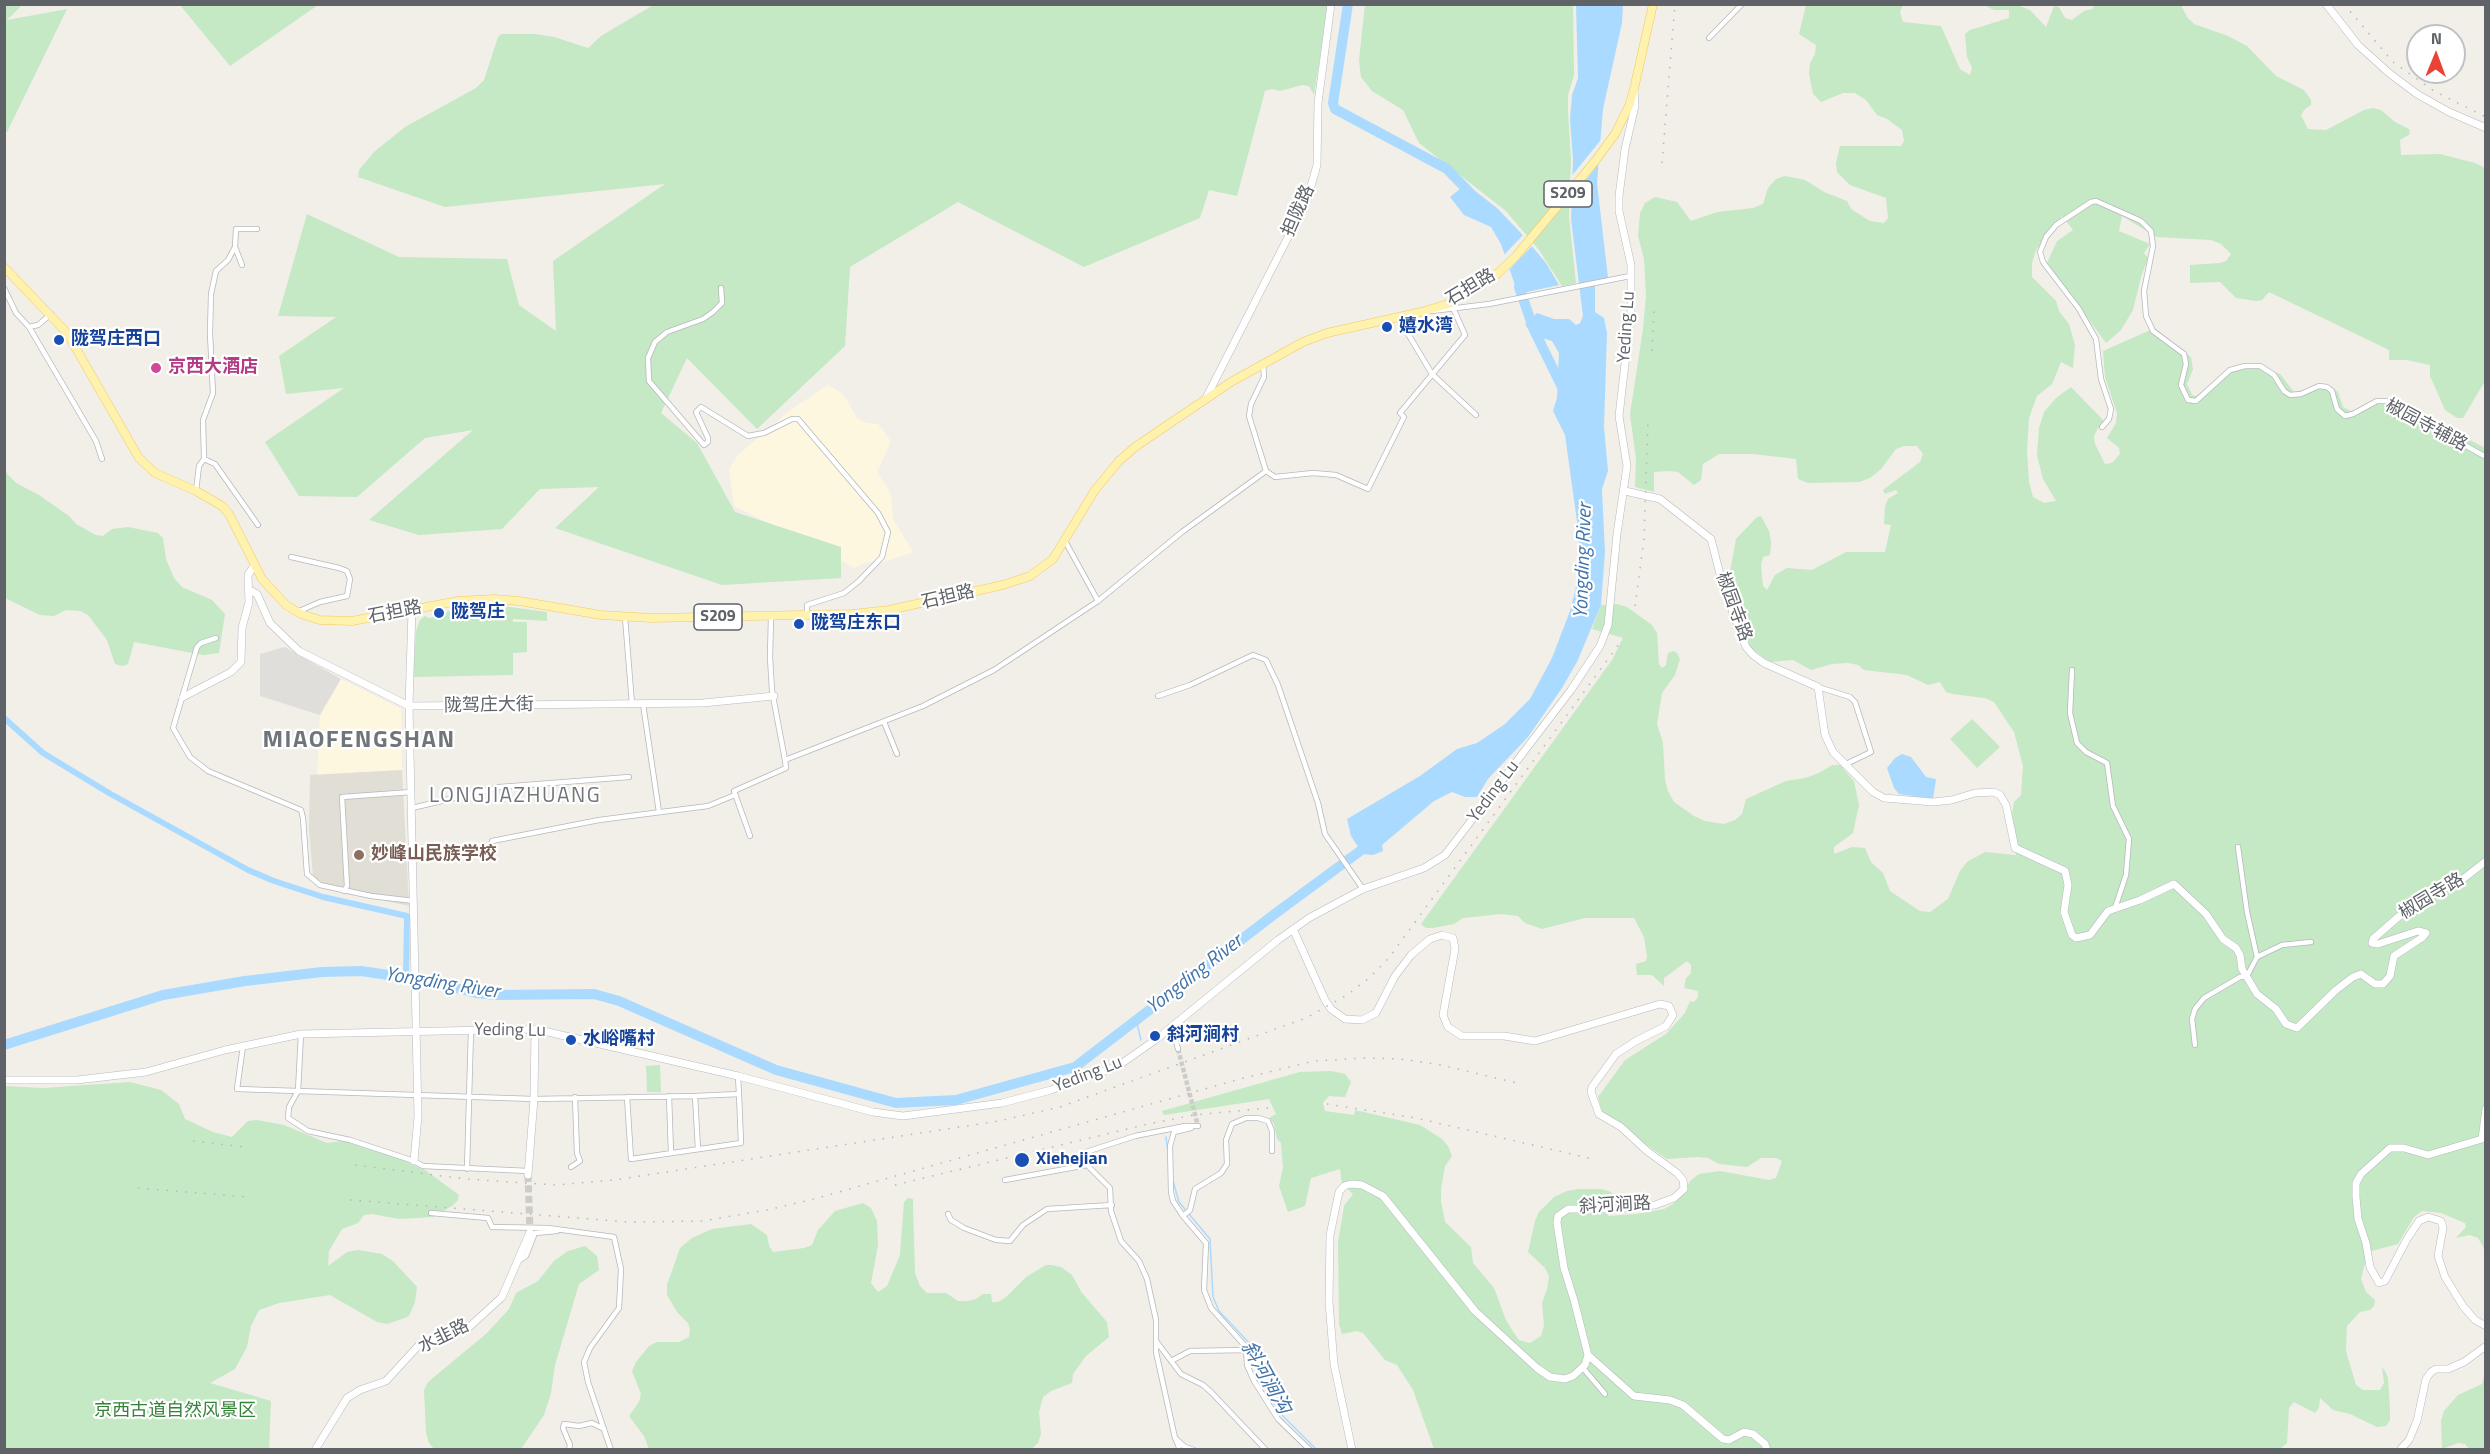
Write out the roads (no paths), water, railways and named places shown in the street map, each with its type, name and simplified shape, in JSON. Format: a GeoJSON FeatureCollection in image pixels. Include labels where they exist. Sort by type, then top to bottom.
{"type":"FeatureCollection","features":[{"type":"Feature","properties":{"kind":"main road","name":"石担路"},"geometry":{"type":"LineString","coordinates":[[4,267],[51,314],[77,349],[139,458],[155,473],[196,491],[222,506],[229,514],[254,566],[272,592],[297,612],[320,620],[336,622],[458,601],[494,599],[625,617],[852,614],[889,610],[1016,582],[1041,569],[1053,558],[1095,490],[1119,460],[1143,441],[1263,363],[1303,342],[1327,333],[1421,312],[1460,298],[1496,275],[1516,256],[1615,134],[1629,106],[1634,89],[1653,4]]}},
{"type":"Feature","properties":{"kind":"street","name":"担陇路"},"geometry":{"type":"LineString","coordinates":[[1205,401],[1307,200],[1317,165],[1318,103],[1331,4]]}},
{"type":"Feature","properties":{"kind":"street"},"geometry":{"type":"LineString","coordinates":[[1709,38],[1742,4]]}},
{"type":"Feature","properties":{"kind":"street"},"geometry":{"type":"LineString","coordinates":[[2326,4],[2358,45],[2417,94],[2486,128]]}},
{"type":"Feature","properties":{"kind":"street","name":"Yeding Lu"},"geometry":{"type":"LineString","coordinates":[[4,1080],[77,1080],[129,1075],[301,1034],[415,1029],[535,1029],[738,1076],[873,1112],[903,1116],[1002,1103],[1091,1077],[1126,1061],[1309,918],[1363,889],[1424,868],[1445,855],[1571,690],[1600,646],[1608,625],[1617,534],[1627,466],[1619,402],[1631,311],[1631,265],[1619,211],[1619,196],[1625,149],[1635,106],[1634,89]]}},
{"type":"Feature","properties":{"kind":"street","name":"椒园寺辅路"},"geometry":{"type":"LineString","coordinates":[[2102,427],[2109,419],[2111,410],[2101,379],[2096,339],[2079,309],[2043,262],[2040,252],[2046,237],[2056,225],[2096,201],[2141,221],[2151,231],[2153,246],[2144,291],[2146,316],[2153,330],[2184,354],[2186,364],[2181,385],[2188,400],[2196,401],[2230,370],[2245,366],[2260,366],[2274,375],[2284,391],[2290,395],[2301,394],[2319,386],[2327,387],[2332,391],[2337,409],[2345,416],[2377,401],[2386,401],[2486,457]]}},
{"type":"Feature","properties":{"kind":"street"},"geometry":{"type":"LineString","coordinates":[[242,265],[235,248],[236,229],[257,229]]}},
{"type":"Feature","properties":{"kind":"street"},"geometry":{"type":"LineString","coordinates":[[196,491],[199,466],[204,459],[203,420],[213,393],[210,334],[211,294],[216,271],[228,260],[235,248]]}},
{"type":"Feature","properties":{"kind":"street"},"geometry":{"type":"LineString","coordinates":[[1421,312],[1454,310],[1630,276]]}},
{"type":"Feature","properties":{"kind":"street"},"geometry":{"type":"LineString","coordinates":[[4,288],[16,313],[29,327],[96,441],[102,459]]}},
{"type":"Feature","properties":{"kind":"street"},"geometry":{"type":"LineString","coordinates":[[721,288],[722,303],[713,312],[703,319],[667,332],[655,342],[648,358],[649,381],[704,445],[708,442],[708,438],[696,412],[701,407],[748,436],[764,433],[792,419],[798,419],[878,513],[888,532],[882,557],[859,581],[844,593],[807,605],[807,615]]}},
{"type":"Feature","properties":{"kind":"street"},"geometry":{"type":"LineString","coordinates":[[1263,363],[1264,377],[1251,404],[1249,416],[1266,471],[1275,477],[1313,473],[1336,475],[1368,489],[1404,417],[1400,413],[1465,335],[1454,310]]}},
{"type":"Feature","properties":{"kind":"street"},"geometry":{"type":"LineString","coordinates":[[29,327],[38,325],[51,314]]}},
{"type":"Feature","properties":{"kind":"street"},"geometry":{"type":"LineString","coordinates":[[1398,317],[1432,374],[1476,415]]}},
{"type":"Feature","properties":{"kind":"street"},"geometry":{"type":"LineString","coordinates":[[204,459],[215,464],[258,525]]}},
{"type":"Feature","properties":{"kind":"street"},"geometry":{"type":"LineString","coordinates":[[784,760],[923,706],[994,670],[1098,602],[1182,532],[1266,471]]}},
{"type":"Feature","properties":{"kind":"street","name":"椒园寺路"},"geometry":{"type":"LineString","coordinates":[[1625,491],[1660,499],[1706,534],[1713,545],[1723,586],[1749,651],[1764,663],[1818,687],[1825,735],[1833,752],[1874,792],[1884,798],[1942,802],[1975,793],[1995,792],[2000,795],[2006,805],[2014,848],[2065,872],[2068,885],[2064,912],[2072,934],[2081,938],[2090,935],[2108,910],[2140,900],[2174,884],[2206,914],[2223,939],[2236,948],[2240,955],[2242,969],[2257,994],[2276,1009],[2286,1024],[2297,1028],[2336,990],[2354,977],[2361,974],[2375,984],[2383,984],[2390,976],[2394,956],[2423,938],[2426,933],[2418,931],[2378,944],[2372,943],[2373,939],[2412,904],[2463,879],[2486,861]]}},
{"type":"Feature","properties":{"kind":"street"},"geometry":{"type":"LineString","coordinates":[[1065,541],[1098,602]]}},
{"type":"Feature","properties":{"kind":"street"},"geometry":{"type":"LineString","coordinates":[[291,557],[339,568],[347,572],[350,579],[347,596],[320,602],[297,612]]}},
{"type":"Feature","properties":{"kind":"street"},"geometry":{"type":"LineString","coordinates":[[183,697],[231,672],[241,662],[242,628],[249,602],[248,575],[254,566]]}},
{"type":"Feature","properties":{"kind":"street","name":"陇驾庄大街"},"geometry":{"type":"LineString","coordinates":[[248,589],[257,594],[270,624],[299,651],[409,706],[703,703],[774,696]]}},
{"type":"Feature","properties":{"kind":"street"},"geometry":{"type":"LineString","coordinates":[[412,609],[409,706],[417,1094],[414,1161]]}},
{"type":"Feature","properties":{"kind":"street"},"geometry":{"type":"LineString","coordinates":[[750,836],[734,791],[786,768],[770,657],[771,616]]}},
{"type":"Feature","properties":{"kind":"street"},"geometry":{"type":"LineString","coordinates":[[625,617],[633,704]]}},
{"type":"Feature","properties":{"kind":"street"},"geometry":{"type":"LineString","coordinates":[[216,638],[201,643],[197,647],[173,728],[190,757],[208,771],[301,810],[307,874],[320,885],[414,902]]}},
{"type":"Feature","properties":{"kind":"street"},"geometry":{"type":"LineString","coordinates":[[1158,696],[1190,685],[1253,655],[1266,660],[1278,685],[1318,803],[1325,834],[1363,889]]}},
{"type":"Feature","properties":{"kind":"street"},"geometry":{"type":"LineString","coordinates":[[2072,670],[2070,713],[2078,743],[2086,752],[2107,763],[2113,806],[2129,839],[2126,875],[2115,908]]}},
{"type":"Feature","properties":{"kind":"street"},"geometry":{"type":"LineString","coordinates":[[1818,687],[1850,697],[1855,702],[1871,752],[1844,765]]}},
{"type":"Feature","properties":{"kind":"street"},"geometry":{"type":"LineString","coordinates":[[643,704],[659,812]]}},
{"type":"Feature","properties":{"kind":"street"},"geometry":{"type":"LineString","coordinates":[[884,722],[897,754]]}},
{"type":"Feature","properties":{"kind":"street"},"geometry":{"type":"LineString","coordinates":[[412,808],[500,787],[629,777]]}},
{"type":"Feature","properties":{"kind":"street"},"geometry":{"type":"LineString","coordinates":[[344,891],[347,886],[342,797],[412,792]]}},
{"type":"Feature","properties":{"kind":"street"},"geometry":{"type":"LineString","coordinates":[[492,841],[599,820],[708,806],[735,795]]}},
{"type":"Feature","properties":{"kind":"street"},"geometry":{"type":"LineString","coordinates":[[2238,847],[2247,912],[2257,957]]}},
{"type":"Feature","properties":{"kind":"street","name":"斜河涧路"},"geometry":{"type":"LineString","coordinates":[[1293,929],[1325,1000],[1331,1009],[1345,1019],[1362,1020],[1376,1013],[1395,976],[1411,955],[1430,939],[1442,935],[1453,938],[1455,949],[1443,1015],[1448,1027],[1462,1036],[1504,1036],[1535,1041],[1660,1004],[1671,1008],[1672,1019],[1666,1026],[1616,1054],[1595,1081],[1591,1092],[1599,1114],[1621,1126],[1647,1151],[1677,1173],[1683,1180],[1684,1189],[1674,1198],[1655,1205],[1617,1209],[1568,1209],[1558,1216],[1564,1268],[1577,1310],[1587,1355]]}},
{"type":"Feature","properties":{"kind":"street"},"geometry":{"type":"LineString","coordinates":[[2195,1045],[2192,1019],[2198,1004],[2240,977],[2247,976],[2257,957],[2282,945],[2311,942]]}},
{"type":"Feature","properties":{"kind":"street"},"geometry":{"type":"LineString","coordinates":[[1172,1027],[1178,1049]]}},
{"type":"Feature","properties":{"kind":"street"},"geometry":{"type":"LineString","coordinates":[[301,1034],[298,1092],[289,1107],[288,1118],[308,1131],[350,1140],[423,1166],[528,1173],[534,1098],[535,1029]]}},
{"type":"Feature","properties":{"kind":"street"},"geometry":{"type":"LineString","coordinates":[[467,1169],[471,1095],[471,1030]]}},
{"type":"Feature","properties":{"kind":"street"},"geometry":{"type":"LineString","coordinates":[[243,1046],[237,1089],[534,1098],[739,1094]]}},
{"type":"Feature","properties":{"kind":"street"},"geometry":{"type":"LineString","coordinates":[[627,1096],[631,1159],[741,1143],[738,1076]]}},
{"type":"Feature","properties":{"kind":"street"},"geometry":{"type":"LineString","coordinates":[[669,1096],[671,1153]]}},
{"type":"Feature","properties":{"kind":"street"},"geometry":{"type":"LineString","coordinates":[[695,1096],[698,1149]]}},
{"type":"Feature","properties":{"kind":"street"},"geometry":{"type":"LineString","coordinates":[[571,1167],[580,1161],[577,1153],[575,1097]]}},
{"type":"Feature","properties":{"kind":"street"},"geometry":{"type":"LineString","coordinates":[[2486,1109],[2482,1139],[2428,1155],[2404,1148],[2390,1148],[2361,1174],[2356,1183],[2356,1197],[2358,1220],[2366,1243],[2370,1267],[2379,1282],[2385,1281],[2419,1221],[2428,1217],[2441,1221],[2443,1228],[2438,1256],[2445,1277],[2463,1306],[2475,1320],[2486,1326]]}},
{"type":"Feature","properties":{"kind":"street"},"geometry":{"type":"LineString","coordinates":[[1186,1213],[1195,1189],[1221,1173],[1227,1164],[1226,1140],[1232,1124],[1246,1118],[1268,1121],[1272,1131],[1272,1151]]}},
{"type":"Feature","properties":{"kind":"street"},"geometry":{"type":"LineString","coordinates":[[1180,1449],[1175,1438],[1156,1352],[1156,1320],[1147,1279],[1139,1261],[1121,1241],[1111,1211],[1110,1188],[1084,1163],[1086,1152],[1135,1136],[1185,1126],[1196,1127],[1174,1132],[1170,1154],[1173,1201],[1186,1213],[1206,1243],[1204,1290],[1211,1308],[1246,1347],[1247,1365],[1278,1419],[1310,1449]]}},
{"type":"Feature","properties":{"kind":"street"},"geometry":{"type":"LineString","coordinates":[[1005,1180],[1087,1165]]}},
{"type":"Feature","properties":{"kind":"street"},"geometry":{"type":"LineString","coordinates":[[1352,1449],[1334,1364],[1329,1302],[1329,1234],[1336,1199],[1344,1186],[1362,1185],[1383,1196],[1475,1311],[1537,1368],[1550,1377],[1565,1379],[1582,1368],[1587,1355],[1634,1396],[1670,1400],[1683,1405],[1723,1439],[1729,1440],[1744,1432],[1753,1434],[1766,1444],[1767,1449]]}},
{"type":"Feature","properties":{"kind":"street"},"geometry":{"type":"LineString","coordinates":[[948,1214],[951,1220],[964,1228],[996,1240],[1010,1241],[1023,1224],[1047,1209],[1112,1205]]}},
{"type":"Feature","properties":{"kind":"street"},"geometry":{"type":"LineString","coordinates":[[431,1213],[489,1218],[492,1227],[537,1227],[614,1236],[621,1269],[619,1308],[590,1348],[584,1362],[588,1382],[611,1449]]}},
{"type":"Feature","properties":{"kind":"street"},"geometry":{"type":"LineString","coordinates":[[518,1261],[526,1256],[535,1233],[563,1230]]}},
{"type":"Feature","properties":{"kind":"street","name":"水韭路"},"geometry":{"type":"LineString","coordinates":[[315,1449],[347,1398],[360,1390],[386,1381],[419,1345],[467,1329],[502,1297],[530,1232]]}},
{"type":"Feature","properties":{"kind":"street"},"geometry":{"type":"LineString","coordinates":[[1156,1341],[1181,1374],[1212,1392],[1266,1449]]}},
{"type":"Feature","properties":{"kind":"street"},"geometry":{"type":"LineString","coordinates":[[2400,1449],[2409,1440],[2417,1421],[2426,1380],[2431,1372],[2436,1369],[2448,1369],[2464,1362],[2486,1346]]}},
{"type":"Feature","properties":{"kind":"street"},"geometry":{"type":"LineString","coordinates":[[1171,1361],[1190,1351],[1246,1350]]}},
{"type":"Feature","properties":{"kind":"street"},"geometry":{"type":"LineString","coordinates":[[1582,1368],[1605,1394]]}},
{"type":"Feature","properties":{"kind":"street"},"geometry":{"type":"LineString","coordinates":[[569,1449],[564,1424],[579,1426],[592,1423],[604,1430]]}},
{"type":"Feature","properties":{"kind":"street"},"geometry":{"type":"LineString","coordinates":[[1175,1438],[1185,1447],[1194,1449]]}},
{"type":"Feature","properties":{"kind":"water"},"geometry":{"type":"Polygon","coordinates":[[[1576,5],[1623,5],[1622,23],[1603,109],[1597,183],[1608,278],[1595,281],[1595,312],[1604,318],[1607,333],[1604,427],[1608,471],[1602,489],[1605,552],[1601,605],[1577,662],[1562,688],[1528,737],[1488,779],[1477,797],[1465,797],[1452,792],[1434,801],[1382,845],[1383,851],[1373,855],[1363,854],[1351,836],[1347,819],[1420,776],[1457,749],[1477,743],[1505,724],[1530,699],[1552,658],[1570,611],[1579,575],[1579,536],[1565,435],[1553,411],[1557,398],[1559,353],[1552,341],[1532,335],[1525,324],[1537,313],[1554,319],[1569,319],[1576,325],[1580,323],[1583,316],[1571,219],[1573,160],[1570,119],[1572,95],[1578,78],[1576,5]]]}},
{"type":"Feature","properties":{"kind":"water"},"geometry":{"type":"Polygon","coordinates":[[[1466,184],[1497,208],[1520,232],[1546,263],[1559,285],[1518,294],[1501,244],[1491,227],[1464,215],[1450,197],[1466,184]]]}},
{"type":"Feature","properties":{"kind":"water"},"geometry":{"type":"Polygon","coordinates":[[[1902,754],[1911,757],[1926,777],[1936,779],[1933,799],[1899,794],[1894,788],[1887,768],[1895,758],[1902,754]]]}},
{"type":"Feature","properties":{"kind":"waterway","name":"Yongding River"},"geometry":{"type":"LineString","coordinates":[[1348,4],[1333,103],[1335,109],[1447,169],[1472,195]]}},
{"type":"Feature","properties":{"kind":"waterway","name":"Yongding River"},"geometry":{"type":"LineString","coordinates":[[1519,287],[1534,330],[1564,391]]}},
{"type":"Feature","properties":{"kind":"waterway"},"geometry":{"type":"LineString","coordinates":[[4,718],[43,753],[109,793],[248,870],[323,897],[407,916],[406,977]]}},
{"type":"Feature","properties":{"kind":"waterway","name":"Yongding River"},"geometry":{"type":"LineString","coordinates":[[4,1045],[163,995],[245,981],[322,972],[361,971],[429,981],[476,993],[496,995],[594,994],[619,1001],[776,1070],[896,1103],[956,1100],[1075,1067],[1371,843]]}},
{"type":"Feature","properties":{"kind":"waterway","name":"斜河涧沟"},"geometry":{"type":"LineString","coordinates":[[1136,1020],[1141,1040]]}},
{"type":"Feature","properties":{"kind":"waterway","name":"斜河涧沟"},"geometry":{"type":"LineString","coordinates":[[1166,1137],[1168,1153]]}},
{"type":"Feature","properties":{"kind":"waterway","name":"斜河涧沟"},"geometry":{"type":"LineString","coordinates":[[1173,1181],[1179,1202],[1210,1239],[1213,1297],[1219,1311],[1252,1346],[1256,1368],[1278,1411],[1317,1450]]}},
{"type":"Feature","properties":{"kind":"tunnel"},"geometry":{"type":"LineString","coordinates":[[1178,1049],[1198,1126]]}},
{"type":"Feature","properties":{"kind":"tunnel"},"geometry":{"type":"LineString","coordinates":[[528,1175],[530,1232]]}},
{"type":"Feature","properties":{"kind":"railway"},"geometry":{"type":"LineString","coordinates":[[1662,163],[1675,4]]}},
{"type":"Feature","properties":{"kind":"railway"},"geometry":{"type":"LineString","coordinates":[[2344,4],[2393,62],[2434,91],[2486,117]]}},
{"type":"Feature","properties":{"kind":"railway"},"geometry":{"type":"LineString","coordinates":[[1652,351],[1654,309]]}},
{"type":"Feature","properties":{"kind":"railway"},"geometry":{"type":"LineString","coordinates":[[1635,606],[1644,539],[1648,421]]}},
{"type":"Feature","properties":{"kind":"railway"},"geometry":{"type":"LineString","coordinates":[[355,1165],[466,1179],[556,1185],[614,1180],[999,1121],[1060,1107],[1306,1018],[1347,995],[1388,959],[1619,644]]}},
{"type":"Feature","properties":{"kind":"railway"},"geometry":{"type":"LineString","coordinates":[[350,1200],[629,1222],[702,1221],[814,1199],[1240,1079],[1314,1061],[1364,1058],[1400,1059],[1441,1065],[1517,1083]]}},
{"type":"Feature","properties":{"kind":"railway"},"geometry":{"type":"LineString","coordinates":[[1327,1104],[1416,1118],[1593,1159]]}},
{"type":"Feature","properties":{"kind":"railway"},"geometry":{"type":"LineString","coordinates":[[895,1185],[1148,1124],[1194,1115],[1268,1108]]}},
{"type":"Feature","properties":{"kind":"railway"},"geometry":{"type":"LineString","coordinates":[[193,1141],[244,1147]]}},
{"type":"Feature","properties":{"kind":"railway"},"geometry":{"type":"LineString","coordinates":[[138,1188],[247,1197]]}},
{"type":"Feature","properties":{"kind":"place","name":"嬉水湾"},"geometry":{"type":"Point","coordinates":[1387,327]}},
{"type":"Feature","properties":{"kind":"place","name":"陇驾庄西口"},"geometry":{"type":"Point","coordinates":[59,340]}},
{"type":"Feature","properties":{"kind":"place","name":"京西大酒店"},"geometry":{"type":"Point","coordinates":[156,368]}},
{"type":"Feature","properties":{"kind":"place","name":"陇驾庄"},"geometry":{"type":"Point","coordinates":[439,613]}},
{"type":"Feature","properties":{"kind":"place","name":"陇驾庄东口"},"geometry":{"type":"Point","coordinates":[799,624]}},
{"type":"Feature","properties":{"kind":"place","name":"妙峰山民族学校"},"geometry":{"type":"Point","coordinates":[359,855]}},
{"type":"Feature","properties":{"kind":"place","name":"斜河涧村"},"geometry":{"type":"Point","coordinates":[1155,1036]}},
{"type":"Feature","properties":{"kind":"place","name":"水峪嘴村"},"geometry":{"type":"Point","coordinates":[571,1040]}},
{"type":"Feature","properties":{"kind":"place","name":"Xiehejian"},"geometry":{"type":"Point","coordinates":[1022,1160]}},
{"type":"Feature","properties":{"kind":"district","name":"MIAOFENGSHAN"},"geometry":{"type":"Point","coordinates":[359,741]}},
{"type":"Feature","properties":{"kind":"district","name":"LONGJIAZHUANG"},"geometry":{"type":"Point","coordinates":[515,797]}},
{"type":"Feature","properties":{"kind":"park label","name":"京西古道自然风景区"},"geometry":{"type":"Point","coordinates":[175,1412]}}]}
